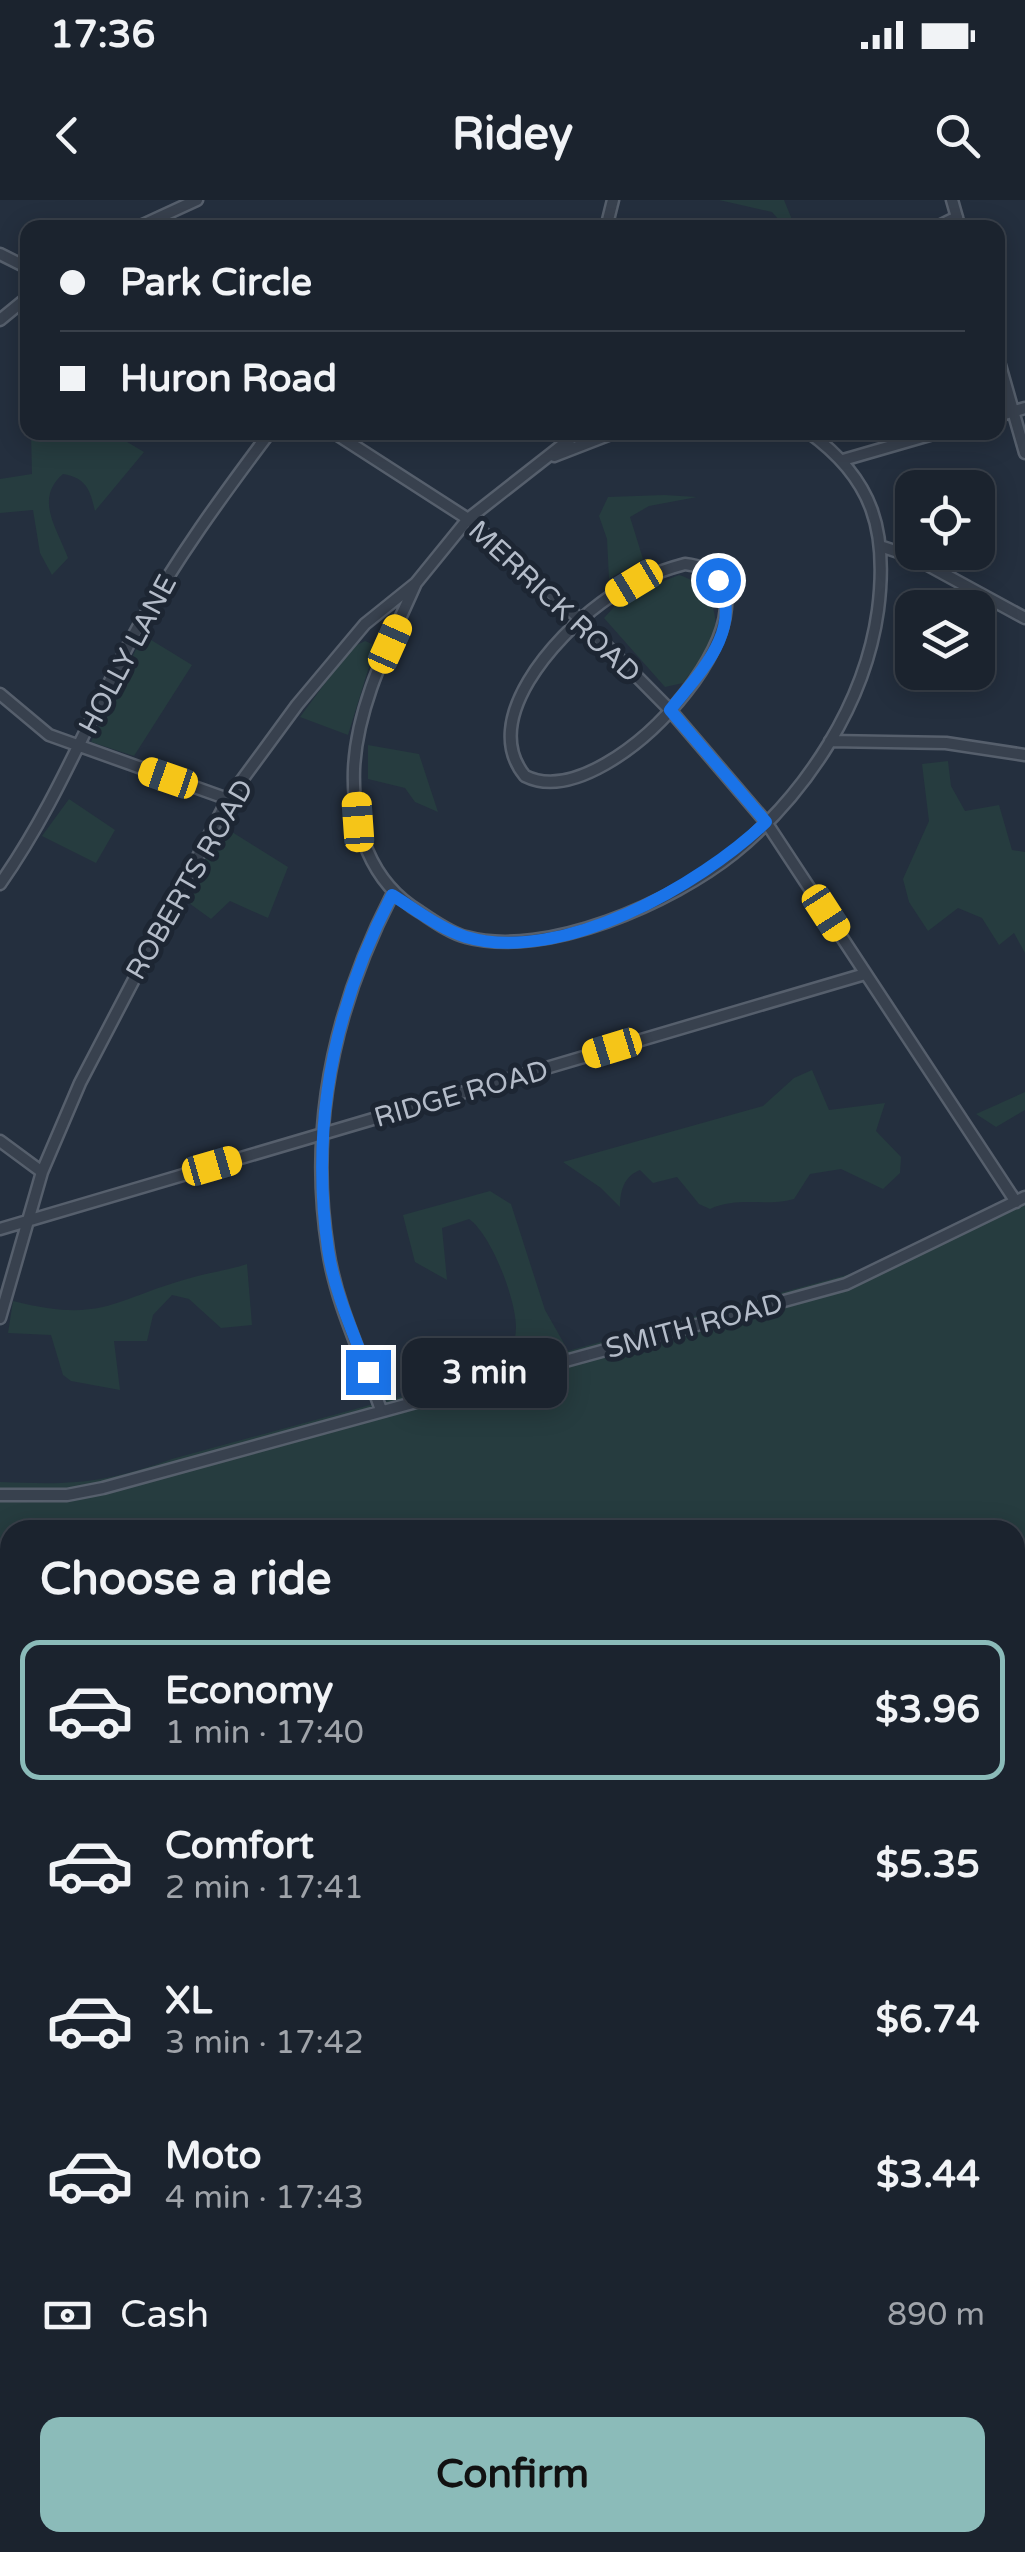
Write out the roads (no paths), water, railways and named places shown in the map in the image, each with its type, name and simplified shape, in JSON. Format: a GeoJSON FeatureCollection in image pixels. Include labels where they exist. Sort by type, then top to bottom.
{"type":"FeatureCollection","features":[{"type":"Feature","properties":{"kind":"street"},"geometry":{"type":"LineString","coordinates":[[153,220],[196,200]]}},
{"type":"Feature","properties":{"kind":"street"},"geometry":{"type":"LineString","coordinates":[[0,320],[20,304]]}},
{"type":"Feature","properties":{"kind":"street"},"geometry":{"type":"LineString","coordinates":[[1005,375],[1019,410],[1025,453]]}},
{"type":"Feature","properties":{"kind":"street","name":"HOLLY LANE"},"geometry":{"type":"LineString","coordinates":[[0,884],[44,821],[77,747],[178,560],[264,440]]}},
{"type":"Feature","properties":{"kind":"street","name":"MERRICK ROAD"},"geometry":{"type":"LineString","coordinates":[[345,440],[468,519],[581,620],[670,710],[766,822],[1020,1199]]}},
{"type":"Feature","properties":{"kind":"street","name":"ROBERTS ROAD"},"geometry":{"type":"LineString","coordinates":[[0,1318],[42,1172],[110,1018],[228,798],[365,624],[416,584],[468,519],[569,440]]}},
{"type":"Feature","properties":{"kind":"street"},"geometry":{"type":"LineString","coordinates":[[548,458],[595,440]]}},
{"type":"Feature","properties":{"kind":"street"},"geometry":{"type":"LineString","coordinates":[[416,584],[361,722],[354,770],[358,822],[366,850],[392,895],[465,937],[490,940],[559,934],[612,918],[690,884],[734,853],[766,822],[807,776],[830,741],[870,652],[883,547],[866,492],[843,460],[818,440]]}},
{"type":"Feature","properties":{"kind":"street"},"geometry":{"type":"LineString","coordinates":[[843,460],[912,440]]}},
{"type":"Feature","properties":{"kind":"street"},"geometry":{"type":"LineString","coordinates":[[883,547],[914,557],[1025,618]]}},
{"type":"Feature","properties":{"kind":"street"},"geometry":{"type":"LineString","coordinates":[[698,566],[718,580],[728,611],[710,659],[641,740],[575,779],[540,783],[525,776],[508,745],[510,724],[523,693],[548,654],[581,620],[634,583],[670,568],[698,566]]}},
{"type":"Feature","properties":{"kind":"street"},"geometry":{"type":"LineString","coordinates":[[0,694],[49,735],[228,798]]}},
{"type":"Feature","properties":{"kind":"street"},"geometry":{"type":"LineString","coordinates":[[830,741],[946,743],[1025,754]]}},
{"type":"Feature","properties":{"kind":"street"},"geometry":{"type":"LineString","coordinates":[[381,1410],[328,1250],[323,1099],[335,1040],[364,949],[392,895]]}},
{"type":"Feature","properties":{"kind":"street","name":"RIDGE ROAD"},"geometry":{"type":"LineString","coordinates":[[0,1229],[865,974]]}},
{"type":"Feature","properties":{"kind":"street"},"geometry":{"type":"LineString","coordinates":[[0,1141],[42,1172]]}},
{"type":"Feature","properties":{"kind":"street","name":"SMITH ROAD"},"geometry":{"type":"LineString","coordinates":[[0,1494],[67,1495],[103,1488],[846,1284],[1020,1199]]}}]}
